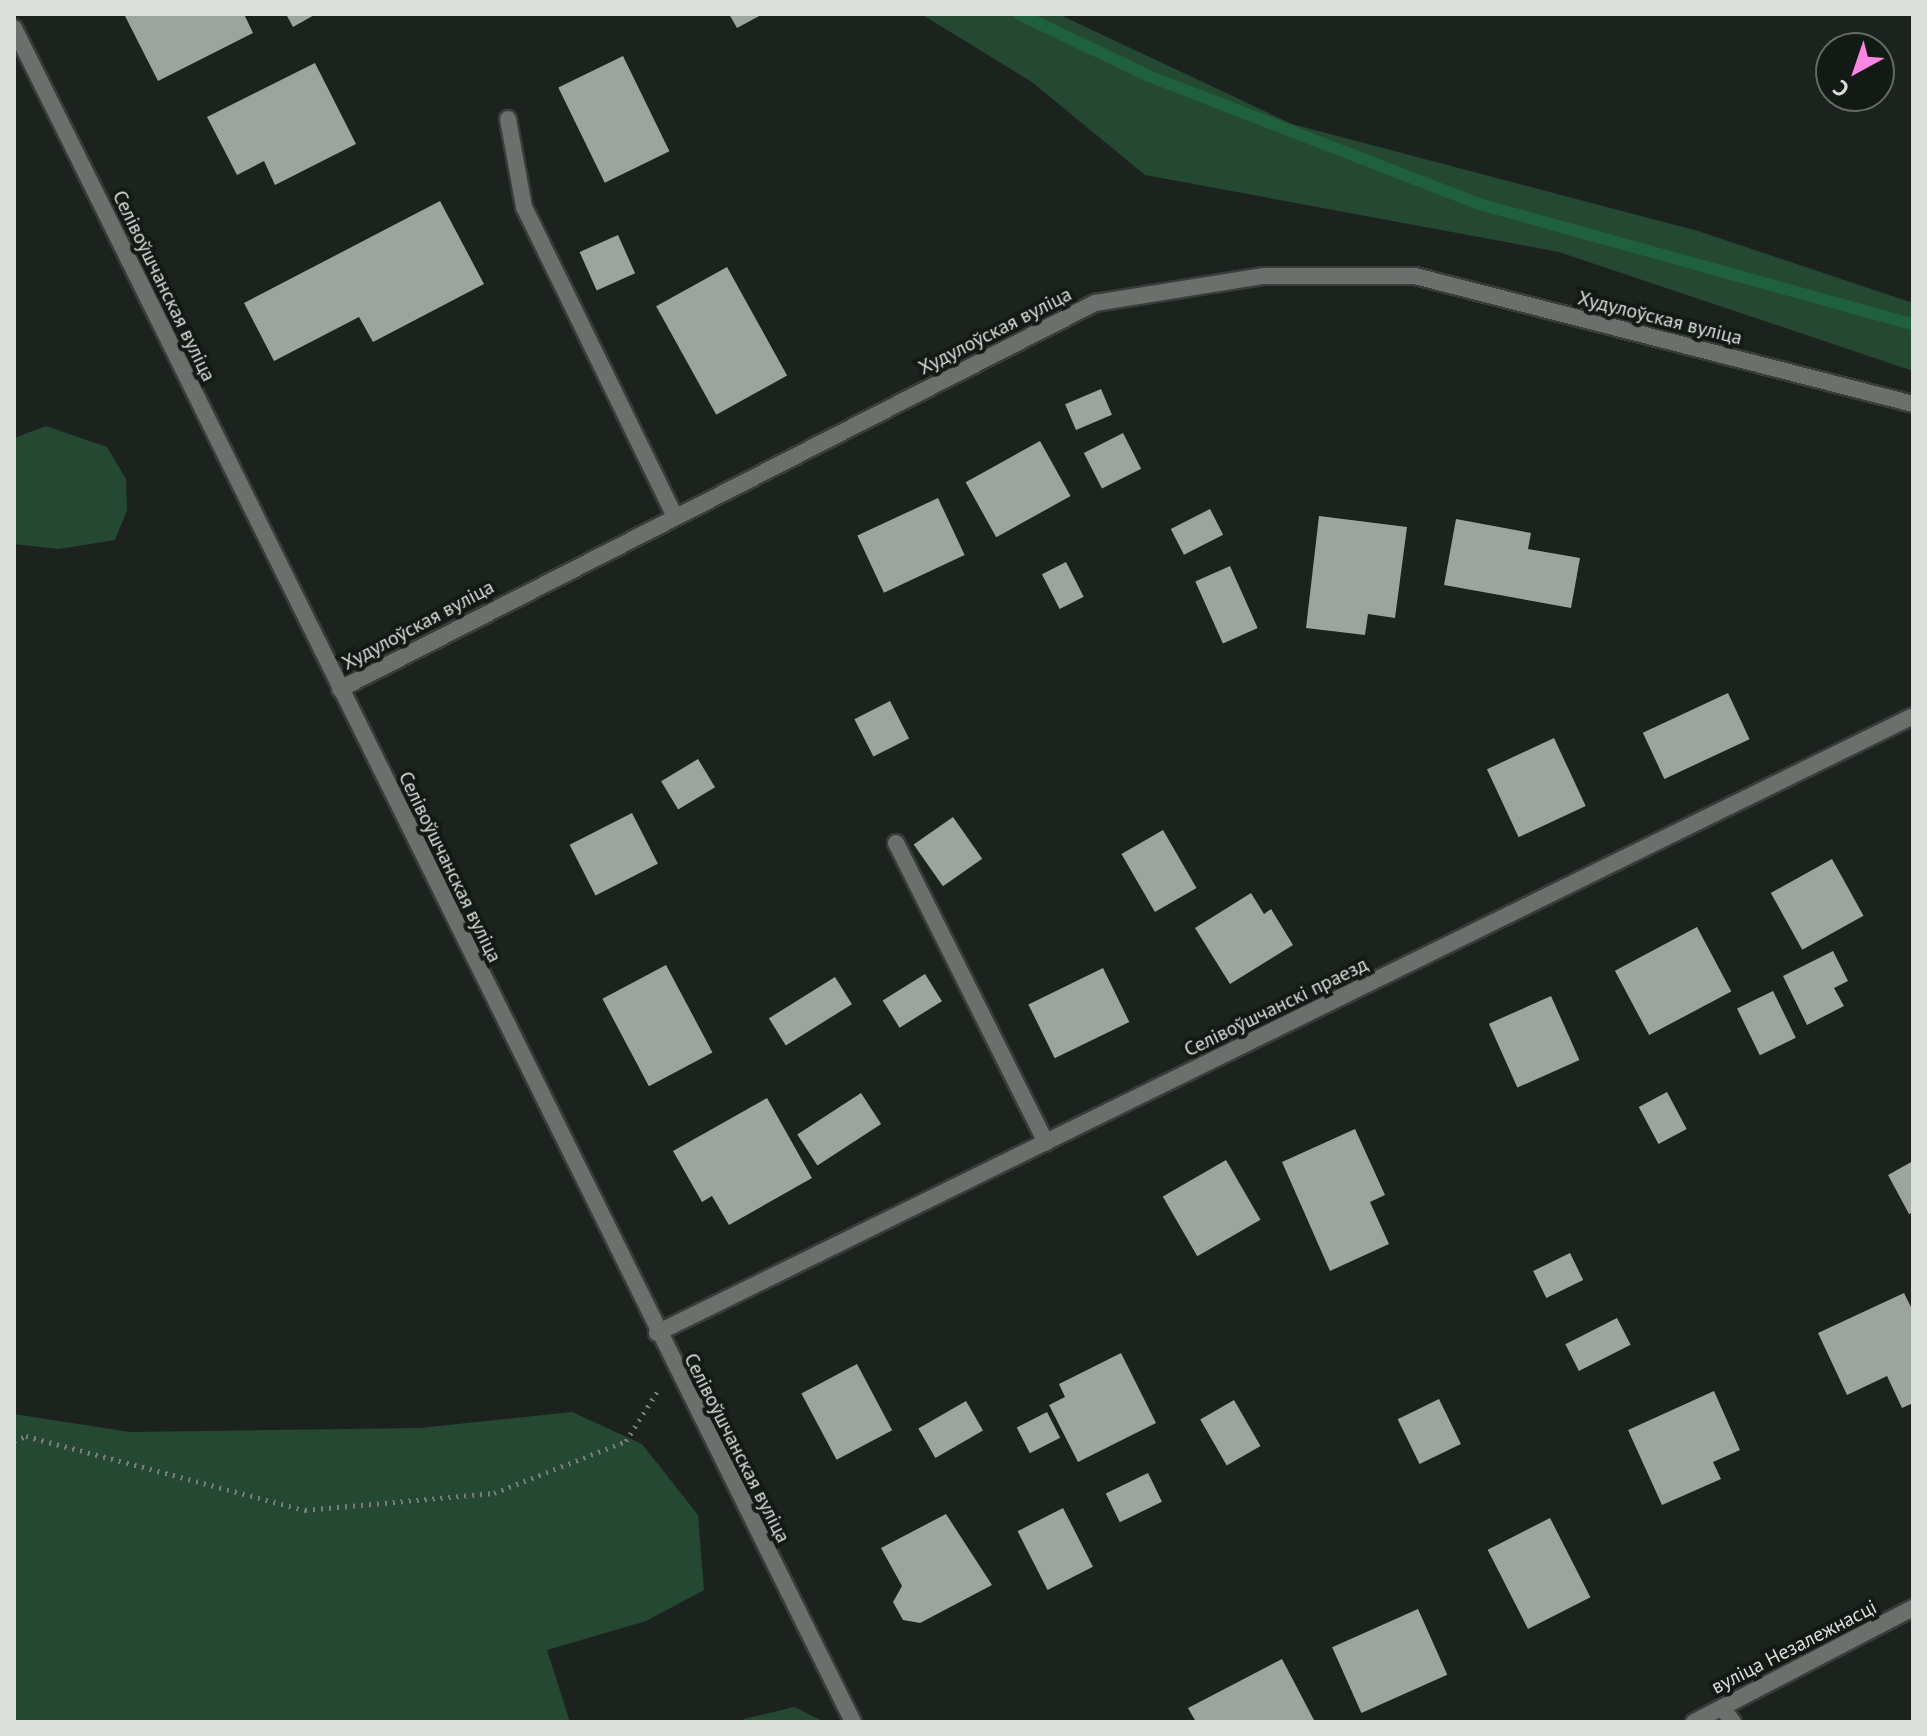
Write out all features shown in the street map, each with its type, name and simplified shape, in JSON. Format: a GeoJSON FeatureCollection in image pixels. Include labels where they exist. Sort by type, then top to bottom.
{"type":"FeatureCollection","features":[{"type":"Feature","properties":{"kind":"street","name":"Селівоўшчанская вуліца"},"geometry":{"type":"LineString","coordinates":[[14,28],[673,1366],[853,1722]]}},
{"type":"Feature","properties":{"kind":"street"},"geometry":{"type":"LineString","coordinates":[[508,119],[524,207],[674,515]]}},
{"type":"Feature","properties":{"kind":"street","name":"Худулоўская вуліца"},"geometry":{"type":"LineString","coordinates":[[340,689],[674,515],[1095,303],[1264,276],[1415,276],[1913,404]]}},
{"type":"Feature","properties":{"kind":"street","name":"Селівоўшчанскі праезд"},"geometry":{"type":"LineString","coordinates":[[657,1333],[1913,716]]}},
{"type":"Feature","properties":{"kind":"street"},"geometry":{"type":"LineString","coordinates":[[896,843],[1046,1142]]}},
{"type":"Feature","properties":{"kind":"street","name":"вуліца Незалежнасці"},"geometry":{"type":"LineString","coordinates":[[1694,1722],[1913,1608]]}},
{"type":"Feature","properties":{"kind":"street"},"geometry":{"type":"LineString","coordinates":[[1722,1708],[1733,1722]]}},
{"type":"Feature","properties":{"kind":"path"},"geometry":{"type":"LineString","coordinates":[[14,1441],[26,1436],[305,1510],[494,1493],[626,1441],[673,1366]]}},
{"type":"Feature","properties":{"kind":"green space"},"geometry":{"type":"Polygon","coordinates":[[[921,14],[1058,14],[1292,124],[1698,231],[1913,303],[1913,371],[1559,252],[1145,175],[1032,82],[921,14]]]}},
{"type":"Feature","properties":{"kind":"green space"},"geometry":{"type":"Polygon","coordinates":[[[46,426],[107,447],[126,479],[127,510],[115,540],[59,549],[14,544],[14,438],[46,426]]]}},
{"type":"Feature","properties":{"kind":"green space"},"geometry":{"type":"Polygon","coordinates":[[[572,1412],[642,1444],[698,1515],[704,1590],[646,1621],[547,1650],[570,1722],[14,1722],[14,1414],[130,1432],[419,1428],[572,1412]]]}},
{"type":"Feature","properties":{"kind":"green space"},"geometry":{"type":"Polygon","coordinates":[[[794,1707],[825,1722],[741,1722],[744,1719],[794,1707]]]}},
{"type":"Feature","properties":{"kind":"building"},"geometry":{"type":"Polygon","coordinates":[[[124,14],[244,14],[253,33],[158,81],[124,14]]]}},
{"type":"Feature","properties":{"kind":"building"},"geometry":{"type":"Polygon","coordinates":[[[286,14],[316,14],[293,27],[286,14]]]}},
{"type":"Feature","properties":{"kind":"building"},"geometry":{"type":"Polygon","coordinates":[[[729,14],[763,14],[737,28],[729,14]]]}},
{"type":"Feature","properties":{"kind":"building"},"geometry":{"type":"Polygon","coordinates":[[[623,56],[669,151],[605,183],[558,88],[623,56]]]}},
{"type":"Feature","properties":{"kind":"building"},"geometry":{"type":"Polygon","coordinates":[[[315,63],[356,144],[275,185],[264,161],[237,175],[207,117],[315,63]]]}},
{"type":"Feature","properties":{"kind":"building"},"geometry":{"type":"Polygon","coordinates":[[[440,201],[484,284],[373,342],[359,317],[274,361],[244,303],[440,201]]]}},
{"type":"Feature","properties":{"kind":"building"},"geometry":{"type":"Polygon","coordinates":[[[618,235],[635,273],[597,290],[580,252],[618,235]]]}},
{"type":"Feature","properties":{"kind":"building"},"geometry":{"type":"Polygon","coordinates":[[[727,267],[787,375],[716,415],[656,306],[727,267]]]}},
{"type":"Feature","properties":{"kind":"building"},"geometry":{"type":"Polygon","coordinates":[[[1101,389],[1112,415],[1076,430],[1065,404],[1101,389]]]}},
{"type":"Feature","properties":{"kind":"building"},"geometry":{"type":"Polygon","coordinates":[[[1123,433],[1141,469],[1102,489],[1084,453],[1123,433]]]}},
{"type":"Feature","properties":{"kind":"building"},"geometry":{"type":"Polygon","coordinates":[[[1040,441],[1071,496],[996,537],[966,482],[1040,441]]]}},
{"type":"Feature","properties":{"kind":"building"},"geometry":{"type":"Polygon","coordinates":[[[938,498],[965,555],[884,593],[857,536],[938,498]]]}},
{"type":"Feature","properties":{"kind":"building"},"geometry":{"type":"Polygon","coordinates":[[[1210,509],[1223,535],[1184,555],[1171,529],[1210,509]]]}},
{"type":"Feature","properties":{"kind":"building"},"geometry":{"type":"Polygon","coordinates":[[[1319,516],[1407,527],[1395,618],[1368,614],[1365,635],[1306,628],[1319,516]]]}},
{"type":"Feature","properties":{"kind":"building"},"geometry":{"type":"Polygon","coordinates":[[[1456,519],[1531,533],[1528,549],[1580,558],[1571,608],[1444,585],[1456,519]]]}},
{"type":"Feature","properties":{"kind":"building"},"geometry":{"type":"Polygon","coordinates":[[[1066,562],[1084,597],[1060,609],[1042,574],[1066,562]]]}},
{"type":"Feature","properties":{"kind":"building"},"geometry":{"type":"Polygon","coordinates":[[[1230,566],[1258,628],[1223,644],[1195,581],[1230,566]]]}},
{"type":"Feature","properties":{"kind":"building"},"geometry":{"type":"Polygon","coordinates":[[[1728,693],[1750,739],[1664,779],[1643,733],[1728,693]]]}},
{"type":"Feature","properties":{"kind":"building"},"geometry":{"type":"Polygon","coordinates":[[[890,701],[909,738],[873,757],[854,719],[890,701]]]}},
{"type":"Feature","properties":{"kind":"building"},"geometry":{"type":"Polygon","coordinates":[[[1554,738],[1586,806],[1519,837],[1487,769],[1554,738]]]}},
{"type":"Feature","properties":{"kind":"building"},"geometry":{"type":"Polygon","coordinates":[[[698,759],[715,787],[678,809],[661,781],[698,759]]]}},
{"type":"Feature","properties":{"kind":"building"},"geometry":{"type":"Polygon","coordinates":[[[632,813],[658,864],[596,896],[570,845],[632,813]]]}},
{"type":"Feature","properties":{"kind":"building"},"geometry":{"type":"Polygon","coordinates":[[[953,817],[982,859],[943,886],[914,845],[953,817]]]}},
{"type":"Feature","properties":{"kind":"building"},"geometry":{"type":"Polygon","coordinates":[[[1163,830],[1196,888],[1155,912],[1121,854],[1163,830]]]}},
{"type":"Feature","properties":{"kind":"building"},"geometry":{"type":"Polygon","coordinates":[[[1832,859],[1864,916],[1802,950],[1771,893],[1832,859]]]}},
{"type":"Feature","properties":{"kind":"building"},"geometry":{"type":"Polygon","coordinates":[[[1251,893],[1264,914],[1271,909],[1293,945],[1230,984],[1195,928],[1251,893]]]}},
{"type":"Feature","properties":{"kind":"building"},"geometry":{"type":"Polygon","coordinates":[[[1697,927],[1731,991],[1649,1035],[1615,971],[1697,927]]]}},
{"type":"Feature","properties":{"kind":"building"},"geometry":{"type":"Polygon","coordinates":[[[1833,951],[1848,981],[1834,988],[1844,1006],[1807,1025],[1783,976],[1833,951]]]}},
{"type":"Feature","properties":{"kind":"building"},"geometry":{"type":"Polygon","coordinates":[[[666,965],[712,1052],[649,1086],[602,999],[666,965]]]}},
{"type":"Feature","properties":{"kind":"building"},"geometry":{"type":"Polygon","coordinates":[[[1103,968],[1129,1022],[1055,1058],[1028,1004],[1103,968]]]}},
{"type":"Feature","properties":{"kind":"building"},"geometry":{"type":"Polygon","coordinates":[[[925,974],[942,1001],[900,1028],[883,1000],[925,974]]]}},
{"type":"Feature","properties":{"kind":"building"},"geometry":{"type":"Polygon","coordinates":[[[835,977],[852,1004],[786,1045],[769,1018],[835,977]]]}},
{"type":"Feature","properties":{"kind":"building"},"geometry":{"type":"Polygon","coordinates":[[[1773,991],[1796,1038],[1760,1055],[1737,1009],[1773,991]]]}},
{"type":"Feature","properties":{"kind":"building"},"geometry":{"type":"Polygon","coordinates":[[[1551,996],[1579,1060],[1517,1088],[1489,1024],[1551,996]]]}},
{"type":"Feature","properties":{"kind":"building"},"geometry":{"type":"Polygon","coordinates":[[[1667,1092],[1687,1129],[1658,1144],[1639,1107],[1667,1092]]]}},
{"type":"Feature","properties":{"kind":"building"},"geometry":{"type":"Polygon","coordinates":[[[861,1093],[881,1124],[817,1165],[797,1134],[861,1093]]]}},
{"type":"Feature","properties":{"kind":"building"},"geometry":{"type":"Polygon","coordinates":[[[767,1098],[812,1178],[729,1225],[712,1196],[702,1202],[673,1151],[767,1098]]]}},
{"type":"Feature","properties":{"kind":"building"},"geometry":{"type":"Polygon","coordinates":[[[1355,1129],[1385,1195],[1370,1202],[1389,1244],[1330,1271],[1282,1162],[1355,1129]]]}},
{"type":"Feature","properties":{"kind":"building"},"geometry":{"type":"Polygon","coordinates":[[[1226,1160],[1260,1220],[1197,1256],[1163,1196],[1226,1160]]]}},
{"type":"Feature","properties":{"kind":"building"},"geometry":{"type":"Polygon","coordinates":[[[1913,1161],[1913,1212],[1909,1214],[1888,1175],[1913,1161]]]}},
{"type":"Feature","properties":{"kind":"building"},"geometry":{"type":"Polygon","coordinates":[[[1570,1253],[1583,1280],[1546,1298],[1533,1271],[1570,1253]]]}},
{"type":"Feature","properties":{"kind":"building"},"geometry":{"type":"Polygon","coordinates":[[[1904,1293],[1913,1311],[1913,1403],[1902,1408],[1887,1376],[1847,1395],[1818,1333],[1904,1293]]]}},
{"type":"Feature","properties":{"kind":"building"},"geometry":{"type":"Polygon","coordinates":[[[1617,1318],[1631,1345],[1579,1371],[1565,1344],[1617,1318]]]}},
{"type":"Feature","properties":{"kind":"building"},"geometry":{"type":"Polygon","coordinates":[[[1121,1353],[1156,1423],[1078,1462],[1049,1405],[1065,1397],[1059,1384],[1121,1353]]]}},
{"type":"Feature","properties":{"kind":"building"},"geometry":{"type":"Polygon","coordinates":[[[857,1364],[892,1430],[837,1460],[801,1394],[857,1364]]]}},
{"type":"Feature","properties":{"kind":"building"},"geometry":{"type":"Polygon","coordinates":[[[1714,1391],[1740,1450],[1713,1462],[1721,1479],[1662,1505],[1628,1430],[1714,1391]]]}},
{"type":"Feature","properties":{"kind":"building"},"geometry":{"type":"Polygon","coordinates":[[[1439,1399],[1461,1444],[1420,1464],[1398,1419],[1439,1399]]]}},
{"type":"Feature","properties":{"kind":"building"},"geometry":{"type":"Polygon","coordinates":[[[1234,1400],[1260,1446],[1227,1465],[1200,1420],[1234,1400]]]}},
{"type":"Feature","properties":{"kind":"building"},"geometry":{"type":"Polygon","coordinates":[[[966,1401],[983,1430],[935,1458],[918,1428],[966,1401]]]}},
{"type":"Feature","properties":{"kind":"building"},"geometry":{"type":"Polygon","coordinates":[[[1047,1412],[1060,1438],[1030,1453],[1017,1427],[1047,1412]]]}},
{"type":"Feature","properties":{"kind":"building"},"geometry":{"type":"Polygon","coordinates":[[[1148,1473],[1162,1502],[1120,1522],[1106,1494],[1148,1473]]]}},
{"type":"Feature","properties":{"kind":"building"},"geometry":{"type":"Polygon","coordinates":[[[1063,1508],[1093,1567],[1048,1590],[1018,1531],[1063,1508]]]}},
{"type":"Feature","properties":{"kind":"building"},"geometry":{"type":"Polygon","coordinates":[[[946,1514],[992,1585],[920,1623],[903,1620],[893,1602],[902,1586],[881,1548],[946,1514]]]}},
{"type":"Feature","properties":{"kind":"building"},"geometry":{"type":"Polygon","coordinates":[[[1550,1518],[1590,1597],[1528,1629],[1488,1550],[1550,1518]]]}},
{"type":"Feature","properties":{"kind":"building"},"geometry":{"type":"Polygon","coordinates":[[[1418,1609],[1447,1675],[1361,1713],[1332,1647],[1418,1609]]]}},
{"type":"Feature","properties":{"kind":"building"},"geometry":{"type":"Polygon","coordinates":[[[1282,1659],[1315,1722],[1196,1722],[1188,1708],[1282,1659]]]}},
{"type":"Feature","properties":{"kind":"waterway"},"geometry":{"type":"LineString","coordinates":[[1019,14],[1149,76],[1479,204],[1913,324]]}}]}
